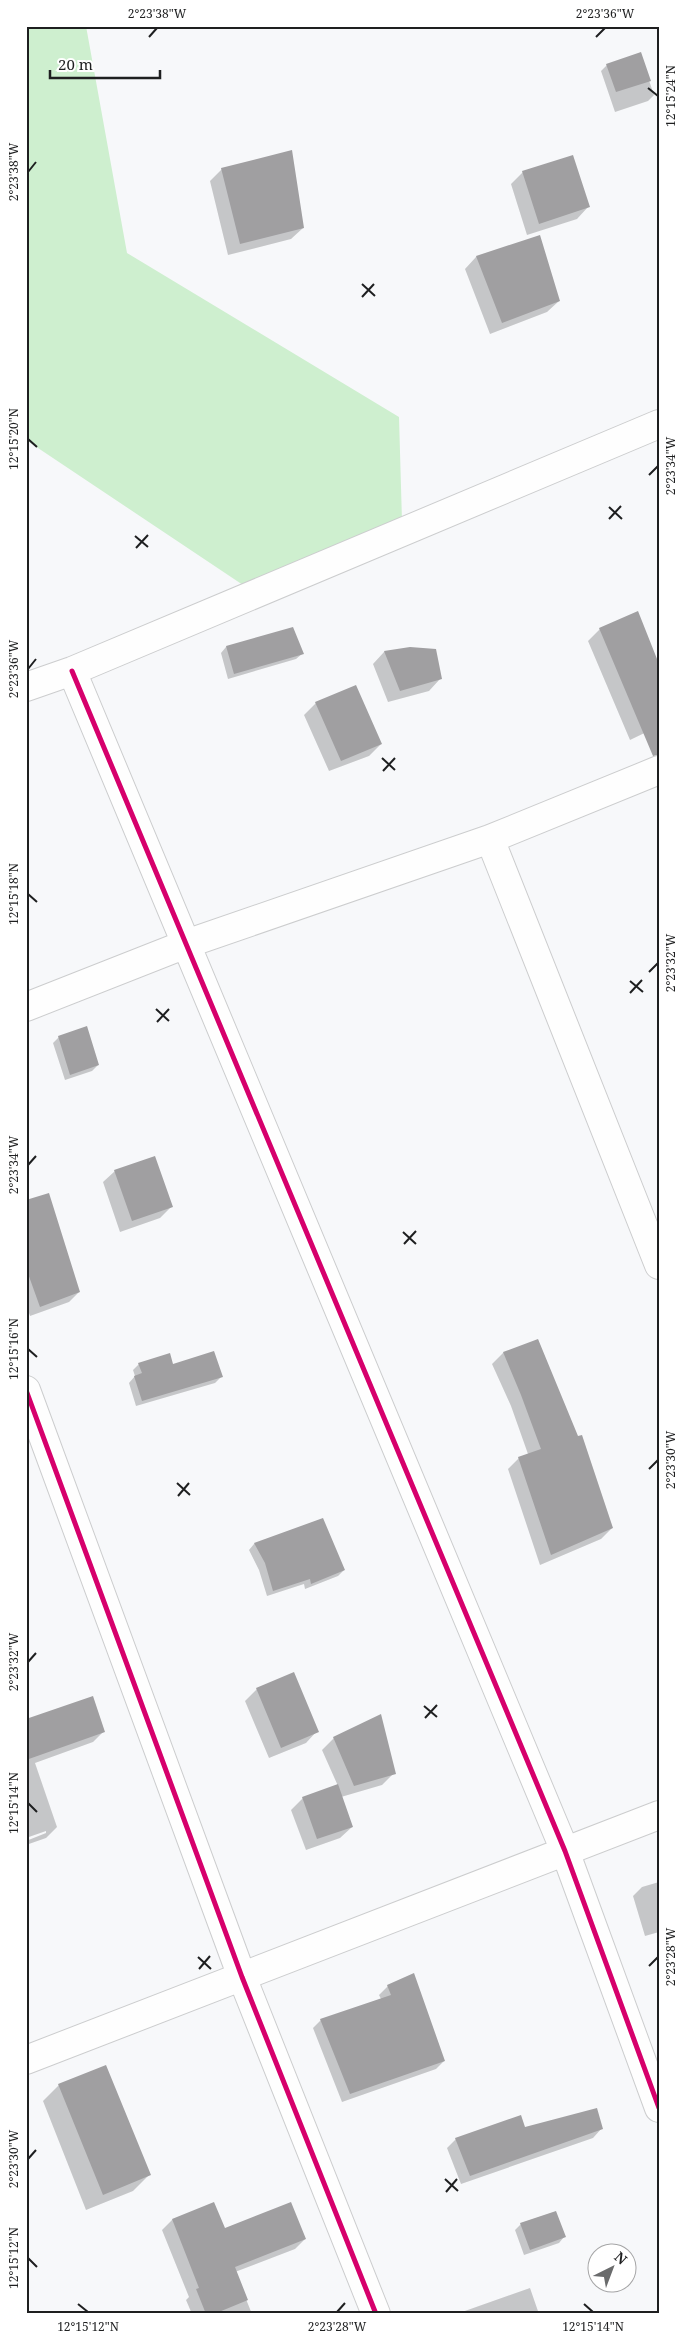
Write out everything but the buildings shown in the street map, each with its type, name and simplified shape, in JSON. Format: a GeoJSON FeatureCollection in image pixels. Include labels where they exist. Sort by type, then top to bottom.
{"type":"FeatureCollection","features":[{"type":"Feature","properties":{"kind":"street"},"geometry":{"type":"LineString","coordinates":[[26,687],[72,671],[657,431]]}},
{"type":"Feature","properties":{"kind":"street"},"geometry":{"type":"LineString","coordinates":[[72,671],[565,1851],[659,2108]]}},
{"type":"Feature","properties":{"kind":"street"},"geometry":{"type":"LineString","coordinates":[[26,1007],[186,944],[490,839],[659,770]]}},
{"type":"Feature","properties":{"kind":"street"},"geometry":{"type":"LineString","coordinates":[[490,839],[659,1265]]}},
{"type":"Feature","properties":{"kind":"street"},"geometry":{"type":"LineString","coordinates":[[26,1390],[242,1977],[376,2314]]}},
{"type":"Feature","properties":{"kind":"street"},"geometry":{"type":"LineString","coordinates":[[26,2060],[659,1815]]}},
{"type":"Feature","properties":{"kind":"green space"},"geometry":{"type":"Polygon","coordinates":[[[26,26],[86,26],[127,253],[399,417],[402,521],[243,585],[26,440],[26,26]]]}},
{"type":"Feature","properties":{"kind":"cycle path"},"geometry":{"type":"LineString","coordinates":[[72,671],[565,1851],[659,2108]]}},
{"type":"Feature","properties":{"kind":"cycle path"},"geometry":{"type":"LineString","coordinates":[[26,1390],[242,1977],[376,2314]]}}]}
